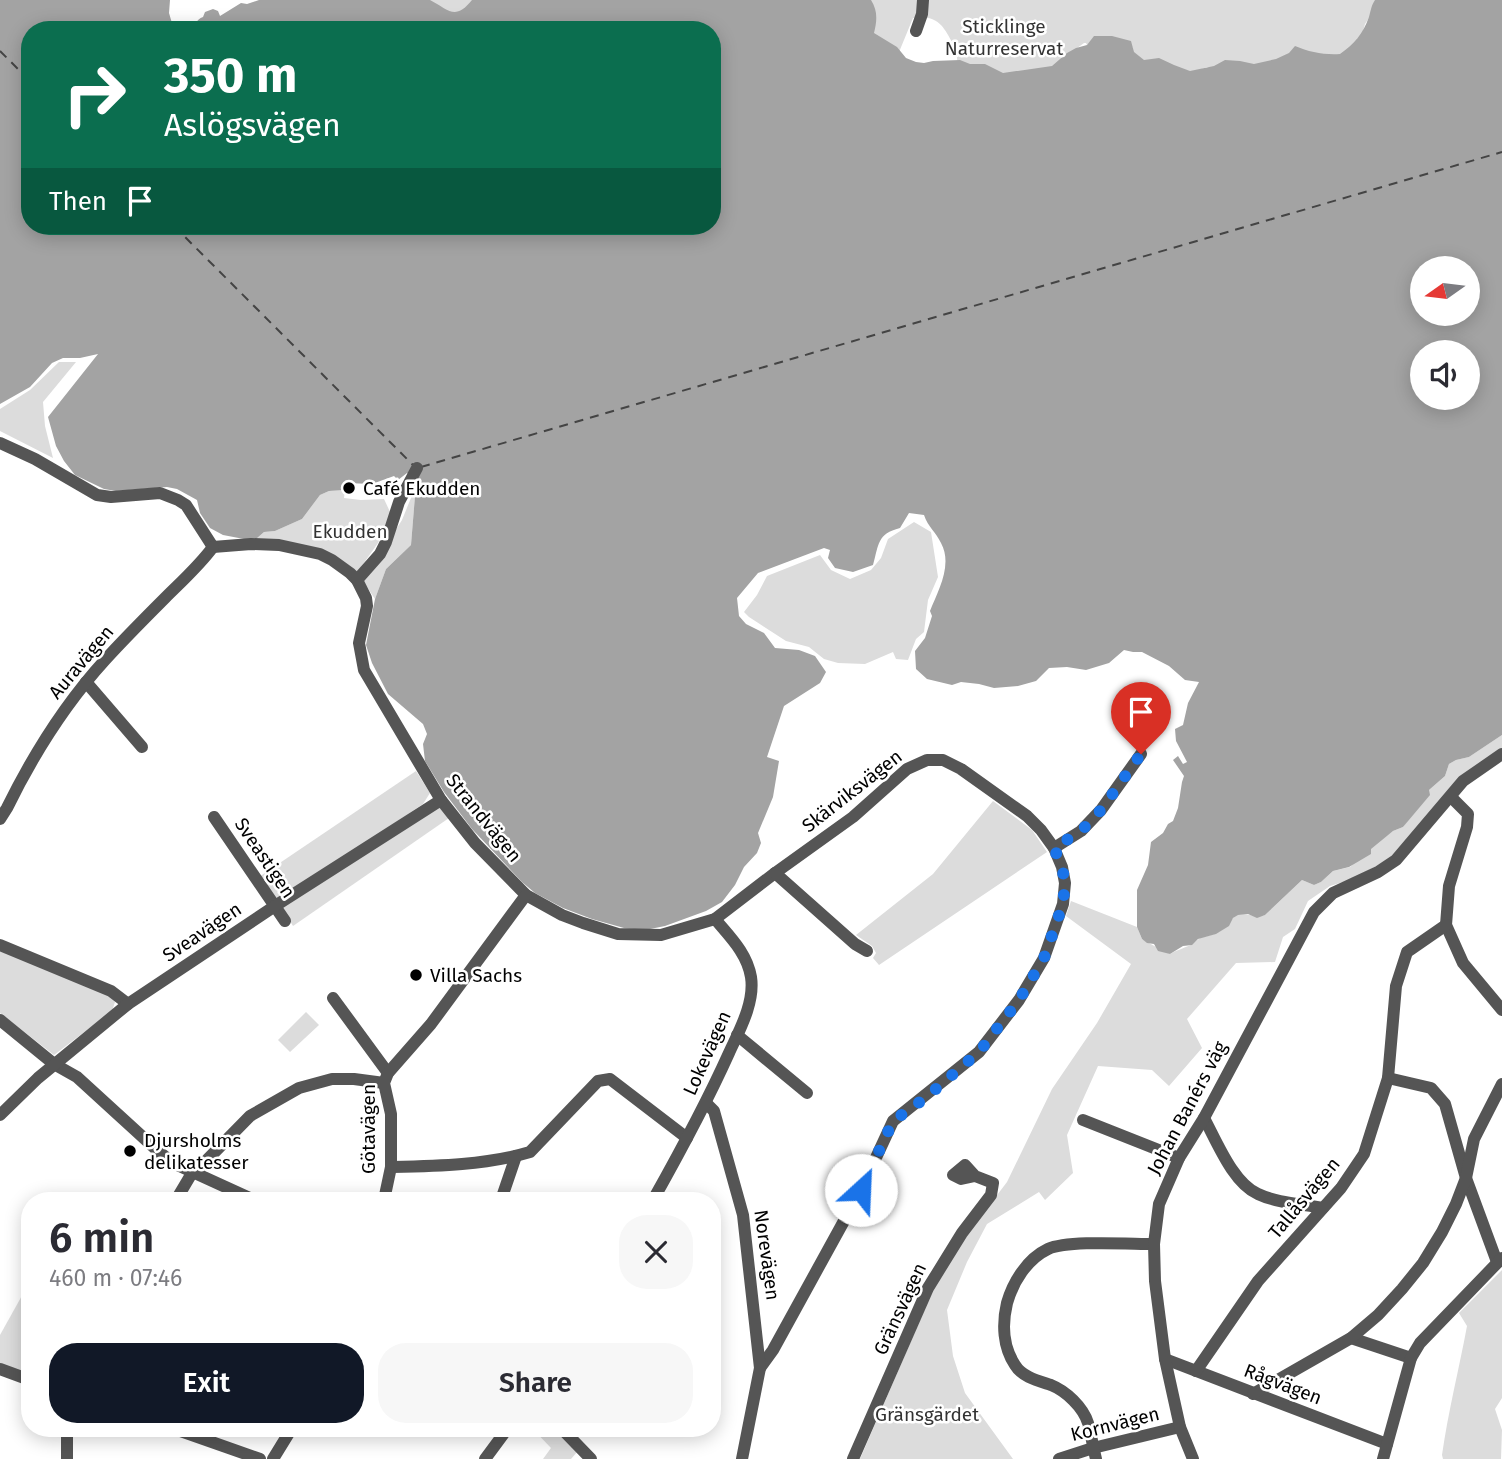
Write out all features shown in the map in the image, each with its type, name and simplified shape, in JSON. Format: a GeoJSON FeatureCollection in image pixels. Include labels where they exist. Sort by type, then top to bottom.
{"type":"FeatureCollection","features":[{"type":"Feature","properties":{"kind":"street"},"geometry":{"type":"LineString","coordinates":[[916,31],[922,14],[923,0]]}},
{"type":"Feature","properties":{"kind":"street"},"geometry":{"type":"LineString","coordinates":[[0,443],[36,458],[97,495],[111,497],[160,493],[178,500],[186,505],[213,547],[279,545],[308,551],[332,560],[357,580],[380,554],[399,502],[416,468]]}},
{"type":"Feature","properties":{"kind":"street","name":"Auravägen"},"geometry":{"type":"LineString","coordinates":[[0,818],[45,739],[86,682],[203,561],[213,547]]}},
{"type":"Feature","properties":{"kind":"street","name":"Strandvägen"},"geometry":{"type":"LineString","coordinates":[[357,580],[367,606],[359,643],[364,670],[441,800],[475,843],[526,895],[562,915],[618,934],[661,935],[715,919]]}},
{"type":"Feature","properties":{"kind":"street"},"geometry":{"type":"LineString","coordinates":[[86,682],[142,747]]}},
{"type":"Feature","properties":{"kind":"street"},"geometry":{"type":"LineString","coordinates":[[1054,848],[1081,831],[1101,810],[1141,754]]}},
{"type":"Feature","properties":{"kind":"street"},"geometry":{"type":"LineString","coordinates":[[1502,754],[1463,781],[1451,797],[1468,814],[1467,827],[1449,886],[1446,925],[1463,963],[1502,1010]]}},
{"type":"Feature","properties":{"kind":"street","name":"Skärviksvägen"},"geometry":{"type":"LineString","coordinates":[[715,919],[853,817],[907,769],[927,760],[943,760],[961,769],[1027,816],[1054,848],[1065,883],[1063,904],[1044,958],[1019,1000],[979,1052],[924,1099],[893,1121],[861,1190],[773,1350],[760,1368]]}},
{"type":"Feature","properties":{"kind":"street","name":"Johan Banérs väg"},"geometry":{"type":"LineString","coordinates":[[1193,1459],[1181,1427],[1165,1359],[1155,1281],[1154,1244],[1159,1204],[1179,1158],[1204,1118],[1314,912],[1332,893],[1378,872],[1396,860],[1451,797]]}},
{"type":"Feature","properties":{"kind":"street","name":"Sveavägen"},"geometry":{"type":"LineString","coordinates":[[0,1115],[54,1064],[128,1004],[441,800]]}},
{"type":"Feature","properties":{"kind":"street","name":"Sveastigen"},"geometry":{"type":"LineString","coordinates":[[214,817],[285,921]]}},
{"type":"Feature","properties":{"kind":"street"},"geometry":{"type":"LineString","coordinates":[[775,873],[855,944],[867,951]]}},
{"type":"Feature","properties":{"kind":"street","name":"Götavägen"},"geometry":{"type":"LineString","coordinates":[[386,1192],[391,1167],[391,1114],[386,1078],[431,1024],[526,895]]}},
{"type":"Feature","properties":{"kind":"street","name":"Lokevägen"},"geometry":{"type":"LineString","coordinates":[[657,1192],[706,1103],[744,1018],[751,992],[751,977],[744,956],[715,919]]}},
{"type":"Feature","properties":{"kind":"street","name":"Tallåsvägen"},"geometry":{"type":"LineString","coordinates":[[1196,1371],[1258,1281],[1341,1188],[1364,1154],[1388,1078],[1396,986],[1407,952],[1446,925]]}},
{"type":"Feature","properties":{"kind":"street"},"geometry":{"type":"LineString","coordinates":[[0,945],[111,991],[128,1004]]}},
{"type":"Feature","properties":{"kind":"street"},"geometry":{"type":"LineString","coordinates":[[333,998],[386,1078]]}},
{"type":"Feature","properties":{"kind":"street"},"geometry":{"type":"LineString","coordinates":[[0,1020],[54,1064],[77,1077],[173,1163],[236,1192]]}},
{"type":"Feature","properties":{"kind":"street"},"geometry":{"type":"LineString","coordinates":[[737,1035],[807,1093]]}},
{"type":"Feature","properties":{"kind":"street"},"geometry":{"type":"LineString","coordinates":[[181,1192],[192,1172],[250,1116],[299,1088],[332,1079],[386,1078]]}},
{"type":"Feature","properties":{"kind":"street"},"geometry":{"type":"LineString","coordinates":[[1383,1459],[1410,1358],[1420,1343],[1499,1260],[1466,1178],[1446,1104],[1431,1088],[1388,1078]]}},
{"type":"Feature","properties":{"kind":"street"},"geometry":{"type":"LineString","coordinates":[[391,1167],[442,1166],[530,1152],[598,1081],[603,1079],[610,1079],[687,1138]]}},
{"type":"Feature","properties":{"kind":"street"},"geometry":{"type":"LineString","coordinates":[[1252,1394],[1351,1338],[1386,1306],[1423,1263],[1447,1223],[1466,1178],[1474,1139],[1502,1084]]}},
{"type":"Feature","properties":{"kind":"street","name":"Norevägen"},"geometry":{"type":"LineString","coordinates":[[706,1103],[714,1111],[743,1214],[760,1368],[742,1459]]}},
{"type":"Feature","properties":{"kind":"street"},"geometry":{"type":"LineString","coordinates":[[1204,1118],[1243,1184],[1256,1194],[1323,1208]]}},
{"type":"Feature","properties":{"kind":"street"},"geometry":{"type":"LineString","coordinates":[[1083,1120],[1179,1158]]}},
{"type":"Feature","properties":{"kind":"street"},"geometry":{"type":"LineString","coordinates":[[504,1192],[516,1156]]}},
{"type":"Feature","properties":{"kind":"street","name":"Gränsvägen"},"geometry":{"type":"LineString","coordinates":[[853,1459],[928,1288],[962,1233],[990,1195],[993,1183],[975,1175]]}},
{"type":"Feature","properties":{"kind":"street"},"geometry":{"type":"LineString","coordinates":[[1094,1454],[1087,1420],[1074,1401],[1056,1387],[1033,1379],[1015,1367],[1006,1346],[1003,1325],[1011,1292],[1018,1277],[1030,1263],[1048,1249],[1066,1244],[1154,1244]]}},
{"type":"Feature","properties":{"kind":"street"},"geometry":{"type":"LineString","coordinates":[[1351,1338],[1410,1358]]}},
{"type":"Feature","properties":{"kind":"street","name":"Rågvägen"},"geometry":{"type":"LineString","coordinates":[[1165,1359],[1387,1444]]}},
{"type":"Feature","properties":{"kind":"street"},"geometry":{"type":"LineString","coordinates":[[0,1370],[21,1377]]}},
{"type":"Feature","properties":{"kind":"street","name":"Kornvägen"},"geometry":{"type":"LineString","coordinates":[[1059,1459],[1094,1454],[1181,1427]]}},
{"type":"Feature","properties":{"kind":"street"},"geometry":{"type":"LineString","coordinates":[[67,1437],[68,1459]]}},
{"type":"Feature","properties":{"kind":"street"},"geometry":{"type":"LineString","coordinates":[[198,1437],[260,1459]]}},
{"type":"Feature","properties":{"kind":"street"},"geometry":{"type":"LineString","coordinates":[[273,1459],[286,1437]]}},
{"type":"Feature","properties":{"kind":"street"},"geometry":{"type":"LineString","coordinates":[[485,1459],[501,1437]]}},
{"type":"Feature","properties":{"kind":"street"},"geometry":{"type":"LineString","coordinates":[[570,1437],[591,1459]]}},
{"type":"Feature","properties":{"kind":"green space"},"geometry":{"type":"Polygon","coordinates":[[[415,0],[478,0],[462,19],[415,0]]]}},
{"type":"Feature","properties":{"kind":"green space","name":"Sticklinge Naturreservat"},"geometry":{"type":"Polygon","coordinates":[[[866,0],[1381,0],[1365,24],[1357,44],[1337,59],[1289,55],[1280,62],[1207,67],[1194,72],[1143,61],[1127,43],[1090,42],[1087,45],[1084,43],[1049,69],[1004,75],[957,64],[952,42],[945,30],[933,19],[913,18],[897,57],[874,35],[866,0]]]}},
{"type":"Feature","properties":{"kind":"green space"},"geometry":{"type":"Polygon","coordinates":[[[59,362],[76,362],[43,402],[45,426],[53,458],[0,431],[0,409],[30,390],[59,362]]]}},
{"type":"Feature","properties":{"kind":"green space","name":"Ekudden"},"geometry":{"type":"Polygon","coordinates":[[[345,490],[344,498],[384,499],[391,514],[378,543],[356,574],[330,555],[256,539],[264,532],[275,531],[302,519],[320,495],[329,491],[345,490]]]}},
{"type":"Feature","properties":{"kind":"green space","name":"Ekudden"},"geometry":{"type":"Polygon","coordinates":[[[413,493],[415,496],[411,545],[386,569],[375,599],[363,581],[402,520],[413,493]]]}},
{"type":"Feature","properties":{"kind":"green space"},"geometry":{"type":"Polygon","coordinates":[[[914,522],[931,532],[938,577],[928,600],[924,632],[916,639],[908,660],[896,659],[893,652],[865,664],[838,663],[824,659],[809,647],[786,641],[744,612],[767,576],[820,555],[831,570],[850,579],[871,570],[881,558],[888,539],[914,522]]]}},
{"type":"Feature","properties":{"kind":"green space","name":"Gränsgärdet"},"geometry":{"type":"Polygon","coordinates":[[[1502,735],[1502,749],[1394,856],[1353,879],[1330,886],[1308,901],[1295,929],[1283,937],[1275,962],[1236,963],[1187,1019],[1202,1048],[1169,1086],[1152,1070],[1098,1066],[1067,1135],[1073,1173],[1045,1200],[1039,1192],[987,1224],[967,1262],[947,1310],[953,1356],[965,1393],[1013,1459],[860,1459],[944,1265],[1007,1182],[1052,1089],[1097,1023],[1131,964],[1066,916],[1071,901],[1137,927],[1142,939],[1170,954],[1220,931],[1237,915],[1265,915],[1302,880],[1314,885],[1333,871],[1350,867],[1376,843],[1403,827],[1429,790],[1445,776],[1449,764],[1469,757],[1502,735]]]}},
{"type":"Feature","properties":{"kind":"green space"},"geometry":{"type":"Polygon","coordinates":[[[416,771],[430,793],[423,804],[275,903],[259,877],[416,771]]]}},
{"type":"Feature","properties":{"kind":"green space"},"geometry":{"type":"Polygon","coordinates":[[[993,801],[1032,830],[1047,852],[879,965],[873,958],[876,953],[872,946],[856,935],[933,874],[993,801]]]}},
{"type":"Feature","properties":{"kind":"green space"},"geometry":{"type":"Polygon","coordinates":[[[439,807],[449,818],[293,926],[281,906],[439,807]]]}},
{"type":"Feature","properties":{"kind":"green space"},"geometry":{"type":"Polygon","coordinates":[[[0,951],[106,991],[115,1002],[112,1011],[54,1055],[0,1013],[0,951]]]}},
{"type":"Feature","properties":{"kind":"green space"},"geometry":{"type":"Polygon","coordinates":[[[306,1012],[319,1025],[290,1052],[278,1040],[306,1012]]]}},
{"type":"Feature","properties":{"kind":"green space"},"geometry":{"type":"Polygon","coordinates":[[[1502,1270],[1502,1398],[1495,1409],[1502,1430],[1501,1459],[1443,1459],[1447,1423],[1467,1326],[1459,1313],[1502,1270]]]}},
{"type":"Feature","properties":{"kind":"green space"},"geometry":{"type":"Polygon","coordinates":[[[21,1297],[21,1374],[0,1367],[0,1335],[21,1297]]]}},
{"type":"Feature","properties":{"kind":"green space"},"geometry":{"type":"Polygon","coordinates":[[[541,1437],[563,1437],[577,1452],[571,1459],[543,1459],[551,1448],[541,1437]]]}},
{"type":"Feature","properties":{"kind":"shaded area"},"geometry":{"type":"Polygon","coordinates":[[[0,0],[170,0],[171,21],[21,21],[21,235],[721,235],[721,21],[197,21],[205,12],[213,9],[218,11],[220,16],[241,3],[259,0],[430,0],[456,12],[472,0],[871,0],[876,16],[874,33],[897,47],[906,58],[916,62],[960,60],[970,64],[985,64],[1003,73],[1052,66],[1067,53],[1087,45],[1094,36],[1112,36],[1131,41],[1134,52],[1144,60],[1159,58],[1190,71],[1214,66],[1225,60],[1254,64],[1276,59],[1289,53],[1295,46],[1317,53],[1340,54],[1361,34],[1375,0],[1502,0],[1502,735],[1469,757],[1449,764],[1445,776],[1429,790],[1430,795],[1403,827],[1393,831],[1371,849],[1371,854],[1349,867],[1333,871],[1314,885],[1302,880],[1265,915],[1257,918],[1248,914],[1238,915],[1229,926],[1216,934],[1198,939],[1192,945],[1183,946],[1170,954],[1158,951],[1154,944],[1142,939],[1137,927],[1137,890],[1148,865],[1151,842],[1173,821],[1178,808],[1184,776],[1173,760],[1178,756],[1183,764],[1187,762],[1176,741],[1175,729],[1183,725],[1188,703],[1199,682],[1185,680],[1169,666],[1142,652],[1124,650],[1109,663],[1086,670],[1049,668],[1036,681],[1018,686],[994,688],[961,682],[952,685],[927,679],[916,669],[915,651],[925,638],[932,616],[930,611],[943,578],[945,560],[941,543],[924,515],[909,513],[900,528],[883,537],[873,565],[853,572],[835,568],[828,558],[830,550],[824,548],[758,573],[737,598],[739,616],[746,624],[764,633],[775,648],[799,650],[815,656],[826,672],[820,683],[784,706],[767,757],[779,761],[773,797],[758,833],[761,843],[757,853],[744,867],[722,902],[665,926],[645,930],[624,928],[563,908],[535,893],[522,882],[472,829],[444,792],[425,761],[423,744],[427,734],[423,724],[388,694],[372,663],[366,645],[375,599],[386,569],[411,545],[415,496],[413,493],[418,480],[407,473],[398,480],[394,476],[372,484],[346,483],[345,490],[329,491],[320,495],[302,519],[275,531],[264,532],[256,539],[223,535],[210,528],[200,513],[197,500],[177,489],[167,487],[116,491],[104,489],[75,475],[56,446],[48,417],[98,354],[63,358],[52,363],[30,387],[0,404],[0,0]]]}},
{"type":"Feature","properties":{"kind":"ferry route"},"geometry":{"type":"LineString","coordinates":[[0,51],[21,72]]}},
{"type":"Feature","properties":{"kind":"ferry route"},"geometry":{"type":"LineString","coordinates":[[421,467],[1502,152]]}},
{"type":"Feature","properties":{"kind":"ferry route"},"geometry":{"type":"LineString","coordinates":[[183,235],[413,465]]}},
{"type":"Feature","properties":{"kind":"place","name":"Café Ekudden"},"geometry":{"type":"Point","coordinates":[349,488]}},
{"type":"Feature","properties":{"kind":"place","name":"Villa Sachs"},"geometry":{"type":"Point","coordinates":[416,975]}},
{"type":"Feature","properties":{"kind":"place","name":"Djursholms delikatesser"},"geometry":{"type":"Point","coordinates":[130,1151]}},
{"type":"Feature","properties":{"kind":"route"},"geometry":{"type":"LineString","coordinates":[[861,1190],[893,1121],[924,1099],[979,1052],[1019,1000],[1044,958],[1063,904],[1065,883],[1054,848],[1081,831],[1101,810],[1141,754]]}}]}
